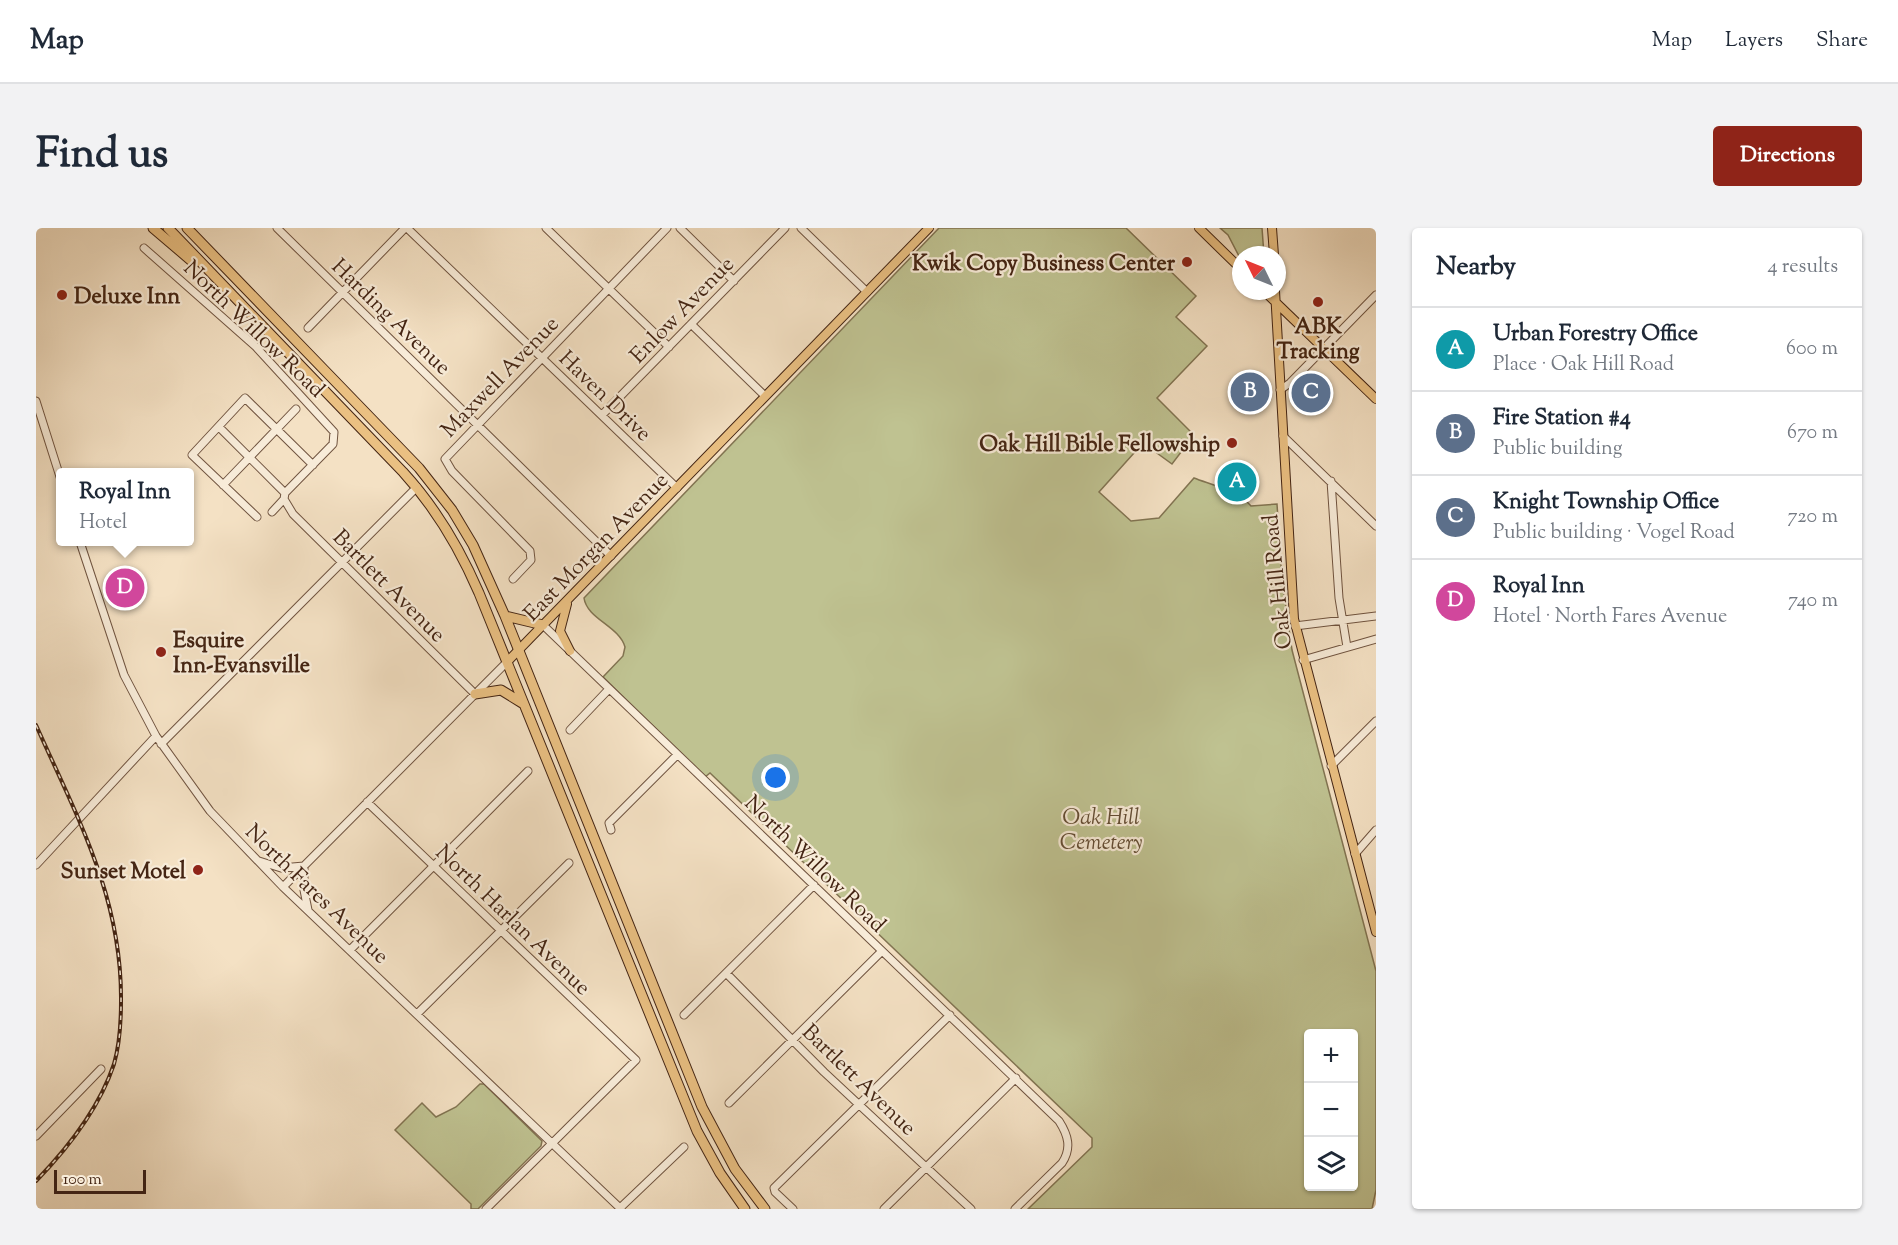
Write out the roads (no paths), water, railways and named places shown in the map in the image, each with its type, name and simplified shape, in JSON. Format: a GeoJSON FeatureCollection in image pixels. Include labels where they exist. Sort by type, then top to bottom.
{"type":"FeatureCollection","features":[{"type":"Feature","properties":{"kind":"highway"},"geometry":{"type":"LineString","coordinates":[[153,228],[258,322]]}},
{"type":"Feature","properties":{"kind":"highway"},"geometry":{"type":"LineString","coordinates":[[168,228],[417,487],[463,558],[697,1131],[720,1173],[745,1209]]}},
{"type":"Feature","properties":{"kind":"highway"},"geometry":{"type":"LineString","coordinates":[[188,228],[419,468],[452,510],[473,545],[505,616],[702,1107],[730,1161],[765,1209]]}},
{"type":"Feature","properties":{"kind":"highway"},"geometry":{"type":"LineString","coordinates":[[505,616],[543,626]]}},
{"type":"Feature","properties":{"kind":"highway"},"geometry":{"type":"LineString","coordinates":[[475,694],[504,691],[524,704]]}},
{"type":"Feature","properties":{"kind":"main road","name":"East Morgan Avenue"},"geometry":{"type":"LineString","coordinates":[[507,662],[929,228]]}},
{"type":"Feature","properties":{"kind":"main road"},"geometry":{"type":"LineString","coordinates":[[1199,228],[1232,260]]}},
{"type":"Feature","properties":{"kind":"main road"},"geometry":{"type":"LineString","coordinates":[[1272,228],[1273,246]]}},
{"type":"Feature","properties":{"kind":"main road"},"geometry":{"type":"LineString","coordinates":[[1273,300],[1376,399]]}},
{"type":"Feature","properties":{"kind":"main road","name":"Oak Hill Road"},"geometry":{"type":"LineString","coordinates":[[1276,300],[1295,626],[1376,932]]}},
{"type":"Feature","properties":{"kind":"main road"},"geometry":{"type":"LineString","coordinates":[[568,600],[560,631],[570,651]]}},
{"type":"Feature","properties":{"kind":"street","name":"Harding Avenue"},"geometry":{"type":"LineString","coordinates":[[277,228],[611,556]]}},
{"type":"Feature","properties":{"kind":"street"},"geometry":{"type":"LineString","coordinates":[[308,328],[406,228]]}},
{"type":"Feature","properties":{"kind":"street","name":"Haven Drive"},"geometry":{"type":"LineString","coordinates":[[406,228],[677,488]]}},
{"type":"Feature","properties":{"kind":"street"},"geometry":{"type":"LineString","coordinates":[[546,228],[669,347]]}},
{"type":"Feature","properties":{"kind":"street","name":"Maxwell Avenue"},"geometry":{"type":"LineString","coordinates":[[513,579],[531,560],[530,551],[452,471],[445,459],[667,228]]}},
{"type":"Feature","properties":{"kind":"street"},"geometry":{"type":"LineString","coordinates":[[680,228],[734,281]]}},
{"type":"Feature","properties":{"kind":"street","name":"Enlow Avenue"},"geometry":{"type":"LineString","coordinates":[[602,415],[785,228]]}},
{"type":"Feature","properties":{"kind":"street"},"geometry":{"type":"LineString","coordinates":[[801,228],[867,292]]}},
{"type":"Feature","properties":{"kind":"street","name":"North Willow Road"},"geometry":{"type":"LineString","coordinates":[[144,248],[256,347],[334,432],[333,444],[313,465]]}},
{"type":"Feature","properties":{"kind":"street"},"geometry":{"type":"LineString","coordinates":[[1280,390],[1324,349],[1376,295]]}},
{"type":"Feature","properties":{"kind":"street"},"geometry":{"type":"LineString","coordinates":[[691,324],[765,396]]}},
{"type":"Feature","properties":{"kind":"street"},"geometry":{"type":"LineString","coordinates":[[256,517],[193,454],[246,398],[313,465],[272,512]]}},
{"type":"Feature","properties":{"kind":"street"},"geometry":{"type":"LineString","coordinates":[[36,401],[56,468]]}},
{"type":"Feature","properties":{"kind":"street"},"geometry":{"type":"LineString","coordinates":[[223,485],[296,409]]}},
{"type":"Feature","properties":{"kind":"street","name":"Bartlett Avenue"},"geometry":{"type":"LineString","coordinates":[[219,428],[250,457],[284,496],[293,514],[475,694]]}},
{"type":"Feature","properties":{"kind":"street"},"geometry":{"type":"LineString","coordinates":[[1282,436],[1376,526]]}},
{"type":"Feature","properties":{"kind":"street"},"geometry":{"type":"LineString","coordinates":[[1331,481],[1342,621],[1347,647]]}},
{"type":"Feature","properties":{"kind":"street"},"geometry":{"type":"LineString","coordinates":[[161,744],[417,487]]}},
{"type":"Feature","properties":{"kind":"street","name":"North Fares Avenue"},"geometry":{"type":"LineString","coordinates":[[81,546],[120,664],[156,736],[210,811],[283,887],[621,1209]]}},
{"type":"Feature","properties":{"kind":"street"},"geometry":{"type":"LineString","coordinates":[[1295,626],[1376,616]]}},
{"type":"Feature","properties":{"kind":"street","name":"North Willow Road"},"geometry":{"type":"LineString","coordinates":[[543,626],[1016,1078],[1063,1128],[1069,1145],[1065,1159],[1015,1209]]}},
{"type":"Feature","properties":{"kind":"street"},"geometry":{"type":"LineString","coordinates":[[1303,660],[1376,639]]}},
{"type":"Feature","properties":{"kind":"street","name":"East Morgan Avenue"},"geometry":{"type":"LineString","coordinates":[[283,887],[507,662]]}},
{"type":"Feature","properties":{"kind":"street"},"geometry":{"type":"LineString","coordinates":[[570,730],[609,689]]}},
{"type":"Feature","properties":{"kind":"street"},"geometry":{"type":"LineString","coordinates":[[1331,766],[1376,721]]}},
{"type":"Feature","properties":{"kind":"street"},"geometry":{"type":"LineString","coordinates":[[36,865],[156,736]]}},
{"type":"Feature","properties":{"kind":"street"},"geometry":{"type":"LineString","coordinates":[[610,826],[677,755]]}},
{"type":"Feature","properties":{"kind":"street"},"geometry":{"type":"LineString","coordinates":[[351,950],[528,771]]}},
{"type":"Feature","properties":{"kind":"street","name":"North Harlan Avenue"},"geometry":{"type":"LineString","coordinates":[[367,802],[636,1060],[553,1144]]}},
{"type":"Feature","properties":{"kind":"street"},"geometry":{"type":"LineString","coordinates":[[1355,854],[1376,830]]}},
{"type":"Feature","properties":{"kind":"street"},"geometry":{"type":"LineString","coordinates":[[256,860],[281,868],[304,866],[304,890],[308,910]]}},
{"type":"Feature","properties":{"kind":"street"},"geometry":{"type":"LineString","coordinates":[[417,1014],[569,863]]}},
{"type":"Feature","properties":{"kind":"street"},"geometry":{"type":"LineString","coordinates":[[684,1015],[814,885]]}},
{"type":"Feature","properties":{"kind":"street"},"geometry":{"type":"LineString","coordinates":[[729,1103],[882,951]]}},
{"type":"Feature","properties":{"kind":"street","name":"Bartlett Avenue"},"geometry":{"type":"LineString","coordinates":[[726,973],[858,1104],[971,1209]]}},
{"type":"Feature","properties":{"kind":"street"},"geometry":{"type":"LineString","coordinates":[[792,1209],[775,1192],[774,1188],[950,1015]]}},
{"type":"Feature","properties":{"kind":"street"},"geometry":{"type":"LineString","coordinates":[[36,1136],[101,1069]]}},
{"type":"Feature","properties":{"kind":"street"},"geometry":{"type":"LineString","coordinates":[[884,1209],[1016,1078]]}},
{"type":"Feature","properties":{"kind":"street"},"geometry":{"type":"LineString","coordinates":[[487,1209],[553,1144]]}},
{"type":"Feature","properties":{"kind":"street"},"geometry":{"type":"LineString","coordinates":[[621,1209],[684,1147]]}},
{"type":"Feature","properties":{"kind":"railway"},"geometry":{"type":"LineString","coordinates":[[36,725],[81,825],[105,892],[114,927],[121,1001],[118,1048],[108,1081],[81,1127],[36,1181]]}},
{"type":"Feature","properties":{"kind":"place","name":"Kwik Copy Business Center"},"geometry":{"type":"Point","coordinates":[1187,262]}},
{"type":"Feature","properties":{"kind":"place","name":"Deluxe Inn"},"geometry":{"type":"Point","coordinates":[62,295]}},
{"type":"Feature","properties":{"kind":"place","name":"ABK Tracking"},"geometry":{"type":"Point","coordinates":[1318,302]}},
{"type":"Feature","properties":{"kind":"place","name":"Fire Station #4"},"geometry":{"type":"Point","coordinates":[1250,392]}},
{"type":"Feature","properties":{"kind":"place","name":"Knight Township Office"},"geometry":{"type":"Point","coordinates":[1311,393]}},
{"type":"Feature","properties":{"kind":"place","name":"Oak Hill Bible Fellowship"},"geometry":{"type":"Point","coordinates":[1232,443]}},
{"type":"Feature","properties":{"kind":"place","name":"Urban Forestry Office"},"geometry":{"type":"Point","coordinates":[1237,482]}},
{"type":"Feature","properties":{"kind":"place","name":"Royal Inn"},"geometry":{"type":"Point","coordinates":[125,588]}},
{"type":"Feature","properties":{"kind":"place","name":"Esquire Inn-Evansville"},"geometry":{"type":"Point","coordinates":[161,652]}},
{"type":"Feature","properties":{"kind":"place","name":"Sunset Motel"},"geometry":{"type":"Point","coordinates":[198,870]}},
{"type":"Feature","properties":{"kind":"park label","name":"Oak Hill Cemetery"},"geometry":{"type":"Point","coordinates":[1101,828]}}]}
